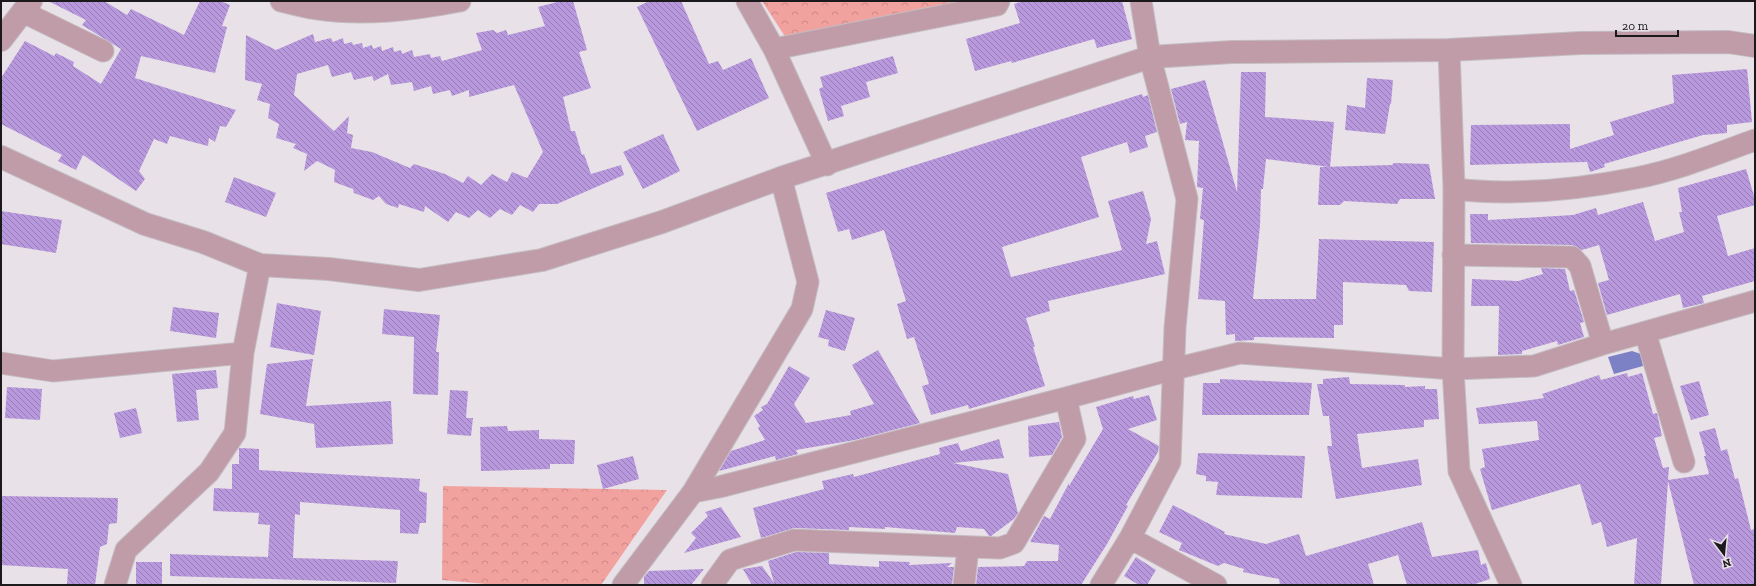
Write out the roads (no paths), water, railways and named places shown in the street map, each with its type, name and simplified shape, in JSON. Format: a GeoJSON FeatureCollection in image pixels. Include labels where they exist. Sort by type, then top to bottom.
{"type":"FeatureCollection","features":[{"type":"Feature","properties":{"kind":"street"},"geometry":{"type":"LineString","coordinates":[[281,1],[317,9],[370,12],[422,9],[460,1]]}},
{"type":"Feature","properties":{"kind":"street"},"geometry":{"type":"LineString","coordinates":[[747,1],[774,49],[827,165]]}},
{"type":"Feature","properties":{"kind":"street"},"geometry":{"type":"LineString","coordinates":[[774,49],[997,5],[999,1]]}},
{"type":"Feature","properties":{"kind":"street"},"geometry":{"type":"LineString","coordinates":[[1101,585],[1130,538],[1170,462],[1175,328],[1187,199],[1150,57],[1141,1]]}},
{"type":"Feature","properties":{"kind":"street"},"geometry":{"type":"LineString","coordinates":[[1,40],[27,7],[104,52]]}},
{"type":"Feature","properties":{"kind":"street"},"geometry":{"type":"LineString","coordinates":[[1,157],[144,224],[203,242],[260,265],[329,269],[419,280],[542,260],[662,222],[781,178],[827,165],[1150,57],[1232,52],[1449,50],[1581,43],[1728,42],[1755,46]]}},
{"type":"Feature","properties":{"kind":"street"},"geometry":{"type":"LineString","coordinates":[[1449,50],[1454,190],[1454,370],[1459,471],[1511,585]]}},
{"type":"Feature","properties":{"kind":"street"},"geometry":{"type":"LineString","coordinates":[[1454,190],[1486,193],[1565,190],[1637,178],[1692,163],[1755,140]]}},
{"type":"Feature","properties":{"kind":"street"},"geometry":{"type":"LineString","coordinates":[[623,585],[693,492],[802,309],[808,282],[781,178]]}},
{"type":"Feature","properties":{"kind":"street"},"geometry":{"type":"LineString","coordinates":[[1453,255],[1572,257],[1580,266],[1603,344]]}},
{"type":"Feature","properties":{"kind":"street"},"geometry":{"type":"LineString","coordinates":[[115,585],[126,550],[209,472],[235,433],[243,353],[260,265]]}},
{"type":"Feature","properties":{"kind":"street"},"geometry":{"type":"LineString","coordinates":[[693,492],[719,487],[1240,353],[1454,370],[1534,366],[1603,344],[1755,301]]}},
{"type":"Feature","properties":{"kind":"street"},"geometry":{"type":"LineString","coordinates":[[1645,332],[1684,462]]}},
{"type":"Feature","properties":{"kind":"street"},"geometry":{"type":"LineString","coordinates":[[1,363],[54,371],[243,353]]}},
{"type":"Feature","properties":{"kind":"street"},"geometry":{"type":"LineString","coordinates":[[712,585],[730,560],[794,540],[1000,548],[1014,543],[1075,439],[1066,398]]}},
{"type":"Feature","properties":{"kind":"street"},"geometry":{"type":"LineString","coordinates":[[1130,538],[1216,585]]}},
{"type":"Feature","properties":{"kind":"street"},"geometry":{"type":"LineString","coordinates":[[964,585],[968,547]]}},
{"type":"Feature","properties":{"kind":"water"},"geometry":{"type":"Polygon","coordinates":[[[1632,351],[1641,354],[1643,366],[1614,374],[1608,357],[1632,351]]]}}]}
